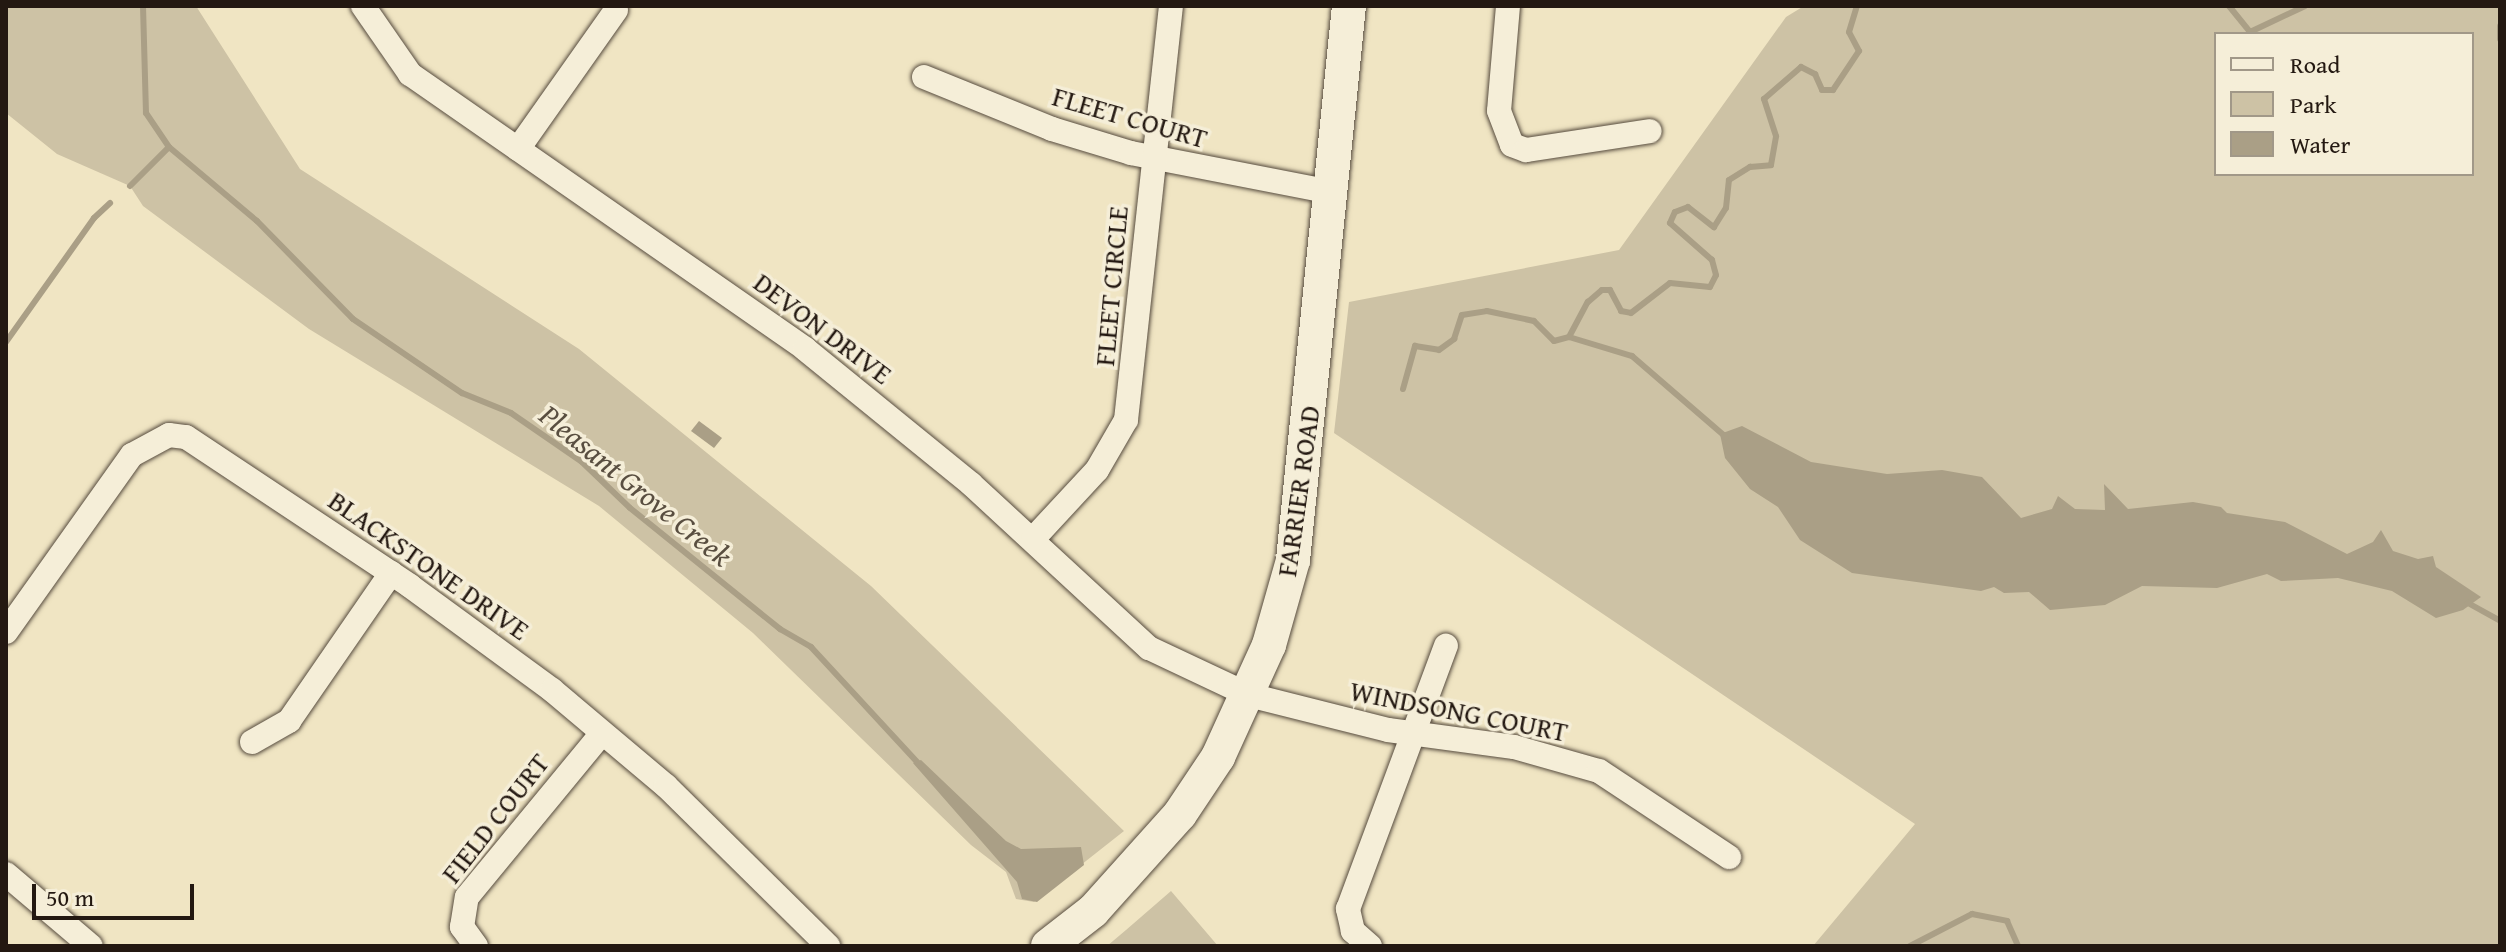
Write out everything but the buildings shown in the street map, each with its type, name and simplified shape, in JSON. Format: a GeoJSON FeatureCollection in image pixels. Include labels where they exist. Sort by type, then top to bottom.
{"type":"FeatureCollection","features":[{"type":"Feature","properties":{"kind":"street","name":"DEVON DRIVE"},"geometry":{"type":"LineString","coordinates":[[363,6],[410,74],[805,349],[1033,539],[1149,648],[1249,695]]}},
{"type":"Feature","properties":{"kind":"street","name":"FLEET CIRCLE"},"geometry":{"type":"LineString","coordinates":[[1033,539],[1097,470],[1126,420],[1171,6]]}},
{"type":"Feature","properties":{"kind":"street","name":"FARRIER ROAD"},"geometry":{"type":"LineString","coordinates":[[1048,946],[1093,911],[1180,814],[1218,757],[1249,695],[1293,560],[1318,339],[1327,191],[1349,6]]}},
{"type":"Feature","properties":{"kind":"street"},"geometry":{"type":"LineString","coordinates":[[1508,6],[1499,111],[1512,145],[1526,150],[1650,131]]}},
{"type":"Feature","properties":{"kind":"street"},"geometry":{"type":"LineString","coordinates":[[518,149],[616,10]]}},
{"type":"Feature","properties":{"kind":"street","name":"FLEET COURT"},"geometry":{"type":"LineString","coordinates":[[924,77],[1052,129],[1154,160],[1327,191]]}},
{"type":"Feature","properties":{"kind":"street","name":"BLACKSTONE DRIVE"},"geometry":{"type":"LineString","coordinates":[[6,632],[132,455],[169,435],[203,446],[499,649],[602,733],[727,844],[828,946]]}},
{"type":"Feature","properties":{"kind":"street"},"geometry":{"type":"LineString","coordinates":[[252,742],[289,721],[391,573]]}},
{"type":"Feature","properties":{"kind":"street"},"geometry":{"type":"LineString","coordinates":[[1370,946],[1353,931],[1348,909],[1446,646]]}},
{"type":"Feature","properties":{"kind":"street","name":"WINDSONG COURT"},"geometry":{"type":"LineString","coordinates":[[1249,695],[1413,735],[1514,747],[1599,771],[1729,857]]}},
{"type":"Feature","properties":{"kind":"street","name":"FIELD COURT"},"geometry":{"type":"LineString","coordinates":[[476,946],[462,927],[467,897],[602,733]]}},
{"type":"Feature","properties":{"kind":"street"},"geometry":{"type":"LineString","coordinates":[[6,874],[91,946]]}},
{"type":"Feature","properties":{"kind":"green space"},"geometry":{"type":"Polygon","coordinates":[[[6,6],[196,6],[300,169],[579,349],[871,586],[1124,831],[1034,902],[1016,899],[1006,872],[971,845],[753,633],[599,506],[309,329],[143,206],[130,186],[57,154],[6,113],[6,6]]]}},
{"type":"Feature","properties":{"kind":"green space"},"geometry":{"type":"Polygon","coordinates":[[[1804,6],[2500,6],[2500,946],[1813,946],[1915,824],[1334,433],[1349,302],[1619,250],[1786,17],[1804,6]]]}},
{"type":"Feature","properties":{"kind":"green space"},"geometry":{"type":"Polygon","coordinates":[[[1171,891],[1218,946],[1107,946],[1126,930],[1171,891]]]}},
{"type":"Feature","properties":{"kind":"water"},"geometry":{"type":"Polygon","coordinates":[[[699,421],[722,438],[714,448],[691,431],[699,421]]]}},
{"type":"Feature","properties":{"kind":"water"},"geometry":{"type":"Polygon","coordinates":[[[1742,426],[1811,462],[1887,474],[1942,470],[1982,477],[2021,518],[2052,509],[2058,496],[2075,509],[2105,510],[2104,484],[2128,509],[2193,502],[2221,507],[2227,513],[2285,522],[2347,554],[2373,542],[2381,530],[2393,551],[2418,559],[2433,556],[2436,567],[2481,597],[2463,610],[2436,618],[2392,591],[2338,578],[2281,581],[2267,574],[2217,588],[2142,586],[2105,605],[2050,610],[2029,592],[2004,593],[1994,587],[1981,591],[1852,573],[1800,540],[1778,507],[1750,489],[1725,458],[1720,434],[1742,426]]]}},
{"type":"Feature","properties":{"kind":"water"},"geometry":{"type":"Polygon","coordinates":[[[921,760],[1006,841],[1021,849],[1081,847],[1084,865],[1037,902],[1022,899],[1017,882],[913,763],[921,760]]]}},
{"type":"Feature","properties":{"kind":"waterway","name":"Pleasant Grove Creek"},"geometry":{"type":"LineString","coordinates":[[143,6],[146,113],[169,147],[257,221],[353,319],[462,393],[511,413],[582,462],[630,508],[780,629],[811,647],[921,766]]}},
{"type":"Feature","properties":{"kind":"waterway"},"geometry":{"type":"LineString","coordinates":[[1569,337],[1588,302],[1602,290],[1610,290],[1621,311],[1631,313],[1670,283],[1710,287],[1716,275],[1712,260],[1670,223],[1675,212],[1688,207],[1714,227],[1726,208],[1729,180],[1750,167],[1771,165],[1776,136],[1764,99],[1801,67],[1815,74],[1822,90],[1833,90],[1859,51],[1849,32],[1857,6]]}},
{"type":"Feature","properties":{"kind":"waterway"},"geometry":{"type":"LineString","coordinates":[[2229,6],[2250,32],[2305,6]]}},
{"type":"Feature","properties":{"kind":"waterway"},"geometry":{"type":"LineString","coordinates":[[2500,26],[2500,39]]}},
{"type":"Feature","properties":{"kind":"waterway"},"geometry":{"type":"LineString","coordinates":[[130,186],[169,147]]}},
{"type":"Feature","properties":{"kind":"waterway"},"geometry":{"type":"LineString","coordinates":[[6,342],[94,218],[110,203]]}},
{"type":"Feature","properties":{"kind":"waterway"},"geometry":{"type":"LineString","coordinates":[[1403,389],[1415,346],[1439,350],[1454,339],[1462,315],[1487,311],[1534,321],[1554,341],[1569,337],[1632,356],[1726,437]]}},
{"type":"Feature","properties":{"kind":"waterway"},"geometry":{"type":"LineString","coordinates":[[2468,603],[2500,621]]}},
{"type":"Feature","properties":{"kind":"waterway"},"geometry":{"type":"LineString","coordinates":[[1910,946],[1972,914],[2007,921],[2018,946]]}}]}
